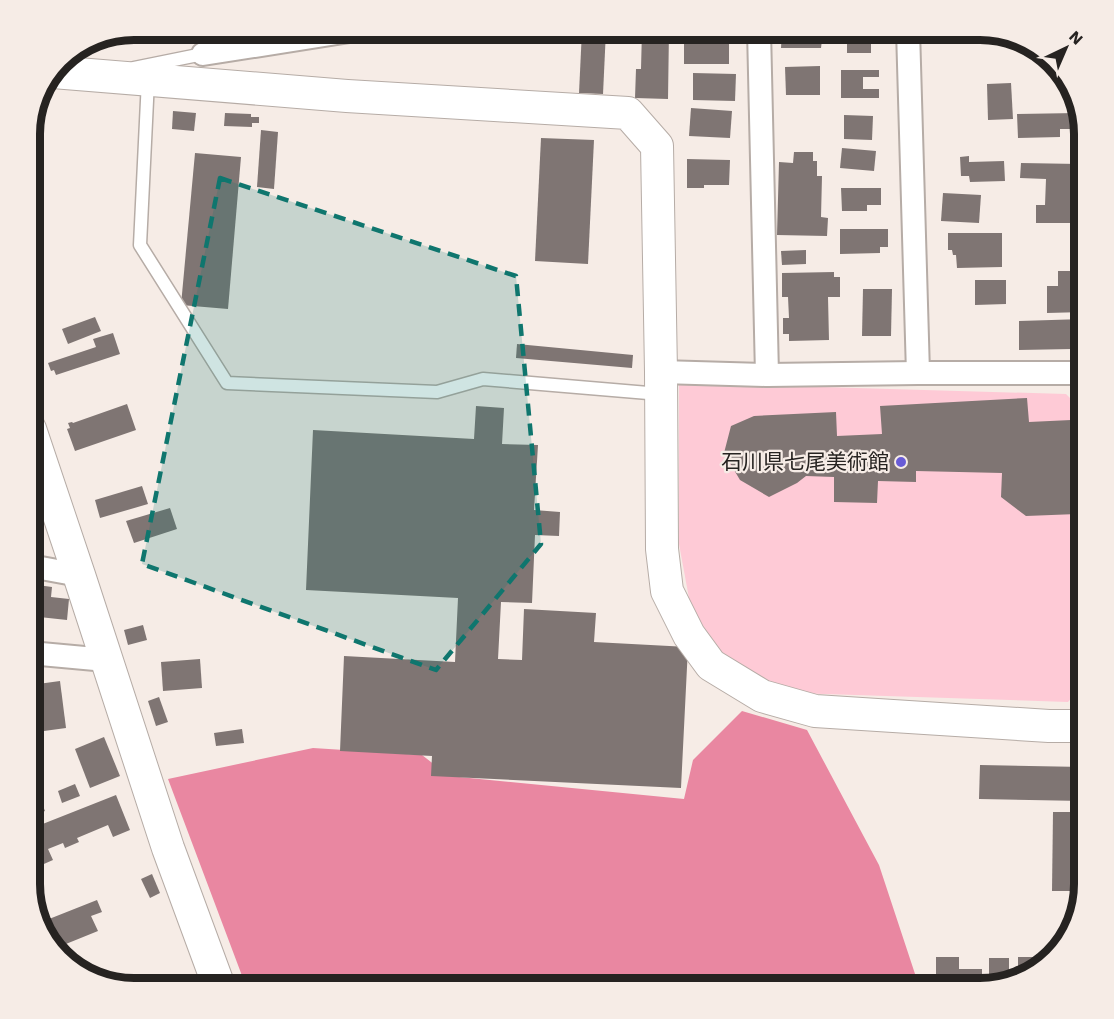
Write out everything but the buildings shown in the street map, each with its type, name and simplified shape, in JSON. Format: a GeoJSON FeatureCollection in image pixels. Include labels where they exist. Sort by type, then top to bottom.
{"type":"FeatureCollection","features":[{"type":"Feature","properties":{"kind":"street"},"geometry":{"type":"LineString","coordinates":[[202,54],[292,40]]}},
{"type":"Feature","properties":{"kind":"street"},"geometry":{"type":"LineString","coordinates":[[759,40],[767,375]]}},
{"type":"Feature","properties":{"kind":"street"},"geometry":{"type":"LineString","coordinates":[[908,40],[918,373]]}},
{"type":"Feature","properties":{"kind":"street"},"geometry":{"type":"LineString","coordinates":[[64,73],[347,96],[628,113],[657,146],[662,383],[662,549],[667,591],[689,635],[711,665],[762,696],[815,711],[1074,726]]}},
{"type":"Feature","properties":{"kind":"street"},"geometry":{"type":"LineString","coordinates":[[662,383],[767,375],[1073,373]]}},
{"type":"Feature","properties":{"kind":"street"},"geometry":{"type":"LineString","coordinates":[[41,461],[168,848],[216,978]]}},
{"type":"Feature","properties":{"kind":"street"},"geometry":{"type":"LineString","coordinates":[[41,568],[80,575]]}},
{"type":"Feature","properties":{"kind":"street"},"geometry":{"type":"LineString","coordinates":[[41,654],[106,660]]}},
{"type":"Feature","properties":{"kind":"lane"},"geometry":{"type":"LineString","coordinates":[[95,76],[202,54]]}},
{"type":"Feature","properties":{"kind":"lane"},"geometry":{"type":"LineString","coordinates":[[148,80],[140,245],[227,383],[437,392],[483,379],[662,383]]}},
{"type":"Feature","properties":{"kind":"highlighted area"},"geometry":{"type":"Polygon","coordinates":[[[220,178],[516,276],[541,544],[436,670],[142,564],[220,178]]]}},
{"type":"Feature","properties":{"kind":"shaded area"},"geometry":{"type":"Polygon","coordinates":[[[679,383],[1066,394],[1073,401],[1074,695],[1068,702],[793,693],[729,662],[691,609],[679,544],[679,383]]]}},
{"type":"Feature","properties":{"kind":"shaded area"},"geometry":{"type":"Polygon","coordinates":[[[742,711],[807,730],[879,865],[916,978],[243,978],[168,779],[313,748],[422,755],[449,776],[684,799],[693,760],[742,711]]]}},
{"type":"Feature","properties":{"kind":"place","name":"石川県七尾美術館"},"geometry":{"type":"Point","coordinates":[901,462]}}]}
